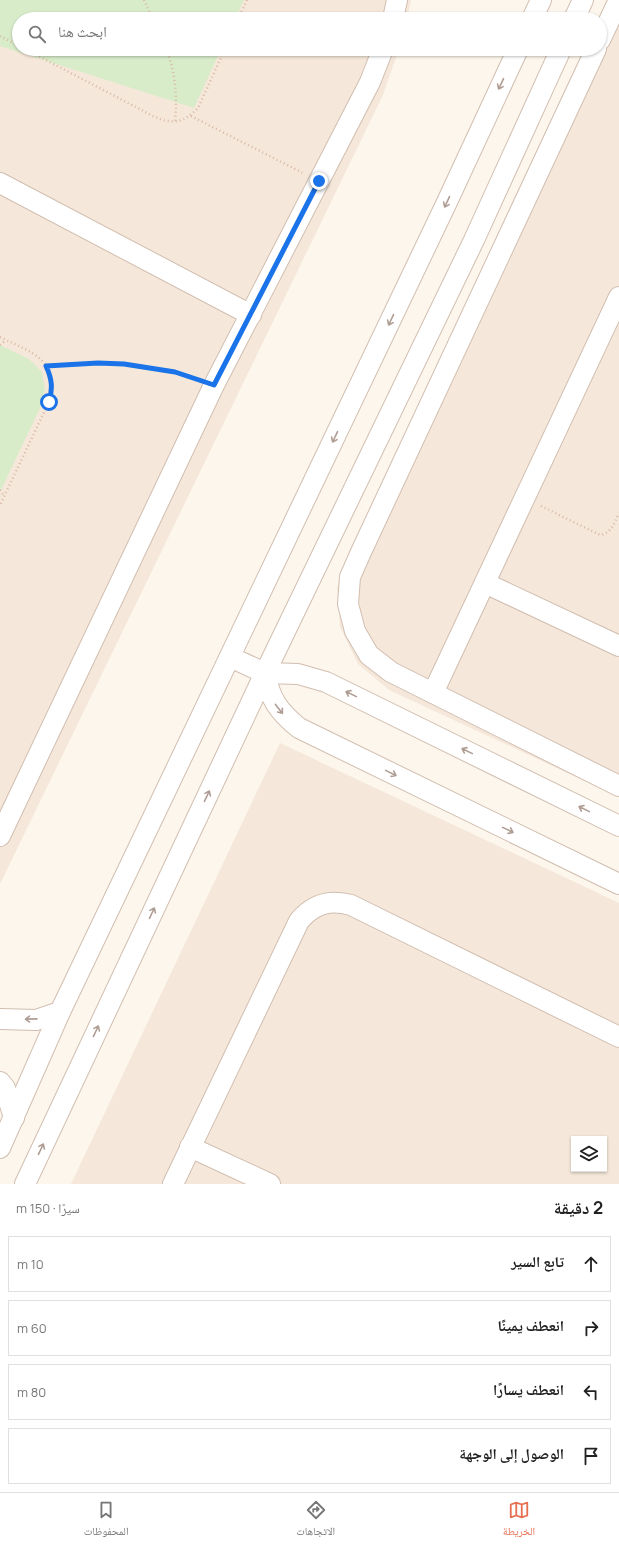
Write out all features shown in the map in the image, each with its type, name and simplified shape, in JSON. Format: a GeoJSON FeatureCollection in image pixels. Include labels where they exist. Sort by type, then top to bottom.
{"type":"FeatureCollection","features":[{"type":"Feature","properties":{"kind":"street"},"geometry":{"type":"LineString","coordinates":[[394,12],[397,0]]}},
{"type":"Feature","properties":{"kind":"street"},"geometry":{"type":"LineString","coordinates":[[535,12],[541,0]]}},
{"type":"Feature","properties":{"kind":"street"},"geometry":{"type":"LineString","coordinates":[[577,12],[583,0]]}},
{"type":"Feature","properties":{"kind":"street"},"geometry":{"type":"LineString","coordinates":[[607,25],[619,0]]}},
{"type":"Feature","properties":{"kind":"street"},"geometry":{"type":"LineString","coordinates":[[0,836],[214,385],[370,82],[380,56]]}},
{"type":"Feature","properties":{"kind":"street"},"geometry":{"type":"LineString","coordinates":[[0,1148],[60,1012],[447,202],[515,56]]}},
{"type":"Feature","properties":{"kind":"street"},"geometry":{"type":"LineString","coordinates":[[25,1184],[265,673],[474,240],[558,56]]}},
{"type":"Feature","properties":{"kind":"street"},"geometry":{"type":"LineString","coordinates":[[593,56],[361,552],[350,577],[348,604],[355,631],[369,655],[390,672],[619,786]]}},
{"type":"Feature","properties":{"kind":"street"},"geometry":{"type":"LineString","coordinates":[[0,183],[251,314]]}},
{"type":"Feature","properties":{"kind":"street"},"geometry":{"type":"LineString","coordinates":[[433,693],[619,297]]}},
{"type":"Feature","properties":{"kind":"street"},"geometry":{"type":"LineString","coordinates":[[485,582],[619,646]]}},
{"type":"Feature","properties":{"kind":"street"},"geometry":{"type":"LineString","coordinates":[[230,657],[265,673],[281,672],[298,674],[326,682],[619,826]]}},
{"type":"Feature","properties":{"kind":"street"},"geometry":{"type":"LineString","coordinates":[[265,673],[268,689],[276,704],[286,718],[299,728],[619,884]]}},
{"type":"Feature","properties":{"kind":"street"},"geometry":{"type":"LineString","coordinates":[[173,1184],[299,921],[305,913],[322,904],[332,902],[351,904],[619,1037]]}},
{"type":"Feature","properties":{"kind":"street"},"geometry":{"type":"LineString","coordinates":[[0,1019],[36,1020],[60,1012]]}},
{"type":"Feature","properties":{"kind":"street"},"geometry":{"type":"LineString","coordinates":[[0,1082],[6,1088],[14,1118]]}},
{"type":"Feature","properties":{"kind":"street"},"geometry":{"type":"LineString","coordinates":[[190,1147],[270,1184]]}},
{"type":"Feature","properties":{"kind":"path"},"geometry":{"type":"LineString","coordinates":[[144,0],[150,12]]}},
{"type":"Feature","properties":{"kind":"path"},"geometry":{"type":"LineString","coordinates":[[241,12],[247,0]]}},
{"type":"Feature","properties":{"kind":"path"},"geometry":{"type":"LineString","coordinates":[[0,36],[12,42]]}},
{"type":"Feature","properties":{"kind":"path"},"geometry":{"type":"LineString","coordinates":[[38,56],[163,121],[175,122],[191,116],[198,108],[222,56]]}},
{"type":"Feature","properties":{"kind":"path"},"geometry":{"type":"LineString","coordinates":[[169,56],[175,77],[175,122]]}},
{"type":"Feature","properties":{"kind":"path"},"geometry":{"type":"LineString","coordinates":[[191,116],[319,181]]}},
{"type":"Feature","properties":{"kind":"path"},"geometry":{"type":"LineString","coordinates":[[0,337],[39,356],[51,377],[52,390],[49,402],[0,505]]}},
{"type":"Feature","properties":{"kind":"path"},"geometry":{"type":"LineString","coordinates":[[0,345],[6,340]]}},
{"type":"Feature","properties":{"kind":"path"},"geometry":{"type":"LineString","coordinates":[[46,366],[98,363],[124,364],[175,372],[214,385]]}},
{"type":"Feature","properties":{"kind":"path"},"geometry":{"type":"LineString","coordinates":[[0,490],[4,496]]}},
{"type":"Feature","properties":{"kind":"path"},"geometry":{"type":"LineString","coordinates":[[524,498],[600,535],[606,534],[611,530],[619,513]]}},
{"type":"Feature","properties":{"kind":"shaded area"},"geometry":{"type":"Polygon","coordinates":[[[0,0],[411,0],[408,12],[12,12],[12,56],[397,56],[383,95],[0,884],[0,0]]]}},
{"type":"Feature","properties":{"kind":"shaded area"},"geometry":{"type":"Polygon","coordinates":[[[607,0],[619,0],[619,797],[389,690],[358,664],[340,627],[337,587],[581,56],[607,56],[607,12],[601,12],[607,0]]]}},
{"type":"Feature","properties":{"kind":"shaded area"},"geometry":{"type":"Polygon","coordinates":[[[280,743],[619,903],[619,1184],[71,1184],[280,743]]]}},
{"type":"Feature","properties":{"kind":"green space"},"geometry":{"type":"Polygon","coordinates":[[[0,0],[244,0],[238,12],[12,12],[12,50],[0,46],[0,0]]]}},
{"type":"Feature","properties":{"kind":"green space"},"geometry":{"type":"Polygon","coordinates":[[[31,56],[218,56],[194,108],[31,56]]]}},
{"type":"Feature","properties":{"kind":"green space"},"geometry":{"type":"Polygon","coordinates":[[[0,345],[29,359],[42,372],[45,390],[41,406],[0,492],[0,345]]]}},
{"type":"Feature","properties":{"kind":"route"},"geometry":{"type":"LineString","coordinates":[[49,402],[52,390],[51,377],[46,366],[98,363],[124,364],[175,372],[214,385],[319,181]]}}]}
